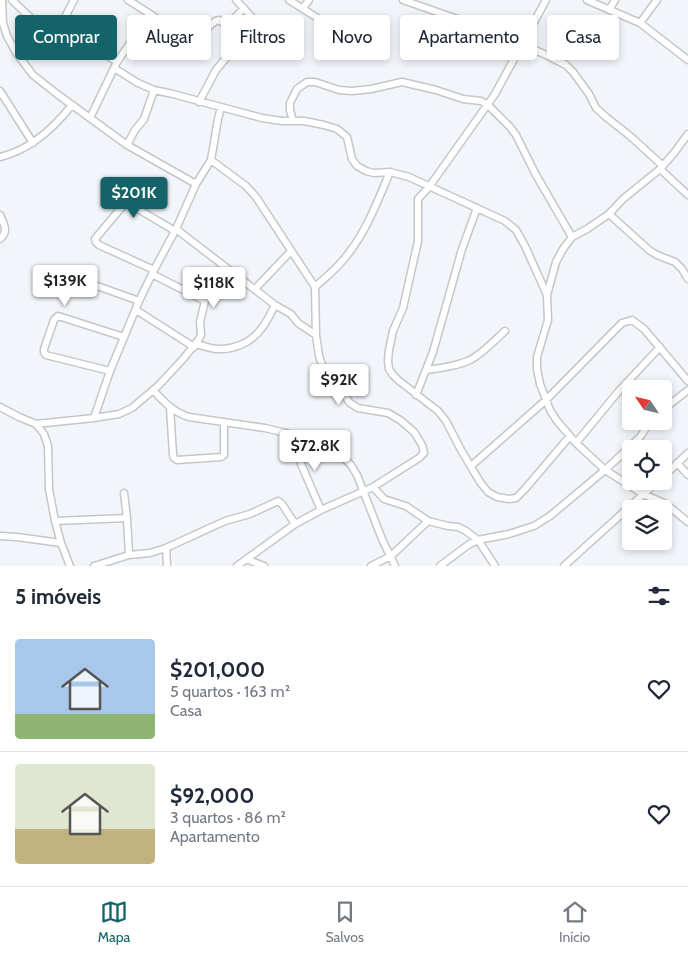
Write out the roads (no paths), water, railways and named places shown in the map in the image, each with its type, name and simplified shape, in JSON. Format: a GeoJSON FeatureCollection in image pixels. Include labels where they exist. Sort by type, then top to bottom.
{"type":"FeatureCollection","features":[{"type":"Feature","properties":{"kind":"street"},"geometry":{"type":"LineString","coordinates":[[2,0],[3,23],[7,36],[32,75],[127,145],[196,184]]}},
{"type":"Feature","properties":{"kind":"street"},"geometry":{"type":"LineString","coordinates":[[12,0],[28,15]]}},
{"type":"Feature","properties":{"kind":"street"},"geometry":{"type":"LineString","coordinates":[[66,15],[74,0]]}},
{"type":"Feature","properties":{"kind":"street"},"geometry":{"type":"LineString","coordinates":[[128,0],[194,43],[213,22],[219,20],[228,25],[244,8]]}},
{"type":"Feature","properties":{"kind":"street"},"geometry":{"type":"LineString","coordinates":[[199,102],[216,70],[226,58],[260,30],[260,26],[236,0]]}},
{"type":"Feature","properties":{"kind":"street"},"geometry":{"type":"LineString","coordinates":[[289,0],[314,15]]}},
{"type":"Feature","properties":{"kind":"street"},"geometry":{"type":"LineString","coordinates":[[303,8],[309,0]]}},
{"type":"Feature","properties":{"kind":"street"},"geometry":{"type":"LineString","coordinates":[[403,0],[446,15]]}},
{"type":"Feature","properties":{"kind":"street"},"geometry":{"type":"LineString","coordinates":[[537,17],[546,0]]}},
{"type":"Feature","properties":{"kind":"street"},"geometry":{"type":"LineString","coordinates":[[587,0],[640,23],[688,60]]}},
{"type":"Feature","properties":{"kind":"street"},"geometry":{"type":"LineString","coordinates":[[610,10],[616,0]]}},
{"type":"Feature","properties":{"kind":"street"},"geometry":{"type":"LineString","coordinates":[[640,23],[657,0]]}},
{"type":"Feature","properties":{"kind":"street"},"geometry":{"type":"LineString","coordinates":[[90,118],[116,65],[150,14]]}},
{"type":"Feature","properties":{"kind":"street"},"geometry":{"type":"LineString","coordinates":[[537,51],[566,65],[573,72],[596,108],[630,136],[688,195]]}},
{"type":"Feature","properties":{"kind":"street"},"geometry":{"type":"LineString","coordinates":[[111,60],[138,83],[154,90],[262,118],[282,121],[304,121],[324,124],[337,129],[347,137],[352,159],[357,166],[366,171],[374,173],[390,172],[409,177],[505,220],[516,230],[525,246],[546,295],[548,320],[538,357],[537,369],[546,400],[557,421],[576,443],[605,470],[643,494],[666,504],[687,520]]}},
{"type":"Feature","properties":{"kind":"street"},"geometry":{"type":"LineString","coordinates":[[514,60],[488,105],[429,187],[418,199],[418,241],[403,308],[393,331],[389,350],[389,369],[393,375],[438,411],[446,421],[480,482],[488,492],[497,497],[516,498],[570,436]]}},
{"type":"Feature","properties":{"kind":"street"},"geometry":{"type":"LineString","coordinates":[[293,121],[290,103],[297,90],[307,82],[315,82],[339,90],[352,91],[402,82],[463,99],[481,101],[488,105],[516,135],[536,175],[572,236]]}},
{"type":"Feature","properties":{"kind":"street"},"geometry":{"type":"LineString","coordinates":[[0,90],[33,143]]}},
{"type":"Feature","properties":{"kind":"street"},"geometry":{"type":"LineString","coordinates":[[127,145],[134,130],[144,119],[154,90]]}},
{"type":"Feature","properties":{"kind":"street"},"geometry":{"type":"LineString","coordinates":[[0,157],[17,152],[33,143],[59,121],[72,105]]}},
{"type":"Feature","properties":{"kind":"street"},"geometry":{"type":"LineString","coordinates":[[94,418],[110,371],[139,301],[196,184],[211,160],[221,107]]}},
{"type":"Feature","properties":{"kind":"street"},"geometry":{"type":"LineString","coordinates":[[546,295],[556,262],[572,236],[587,229],[609,214],[623,199],[661,167],[688,134]]}},
{"type":"Feature","properties":{"kind":"street"},"geometry":{"type":"LineString","coordinates":[[211,160],[246,186],[256,197],[315,287],[316,335],[323,368],[350,403],[358,408],[388,413],[400,420],[414,432],[422,445],[424,454],[365,491],[321,510],[295,524],[237,566]]}},
{"type":"Feature","properties":{"kind":"street"},"geometry":{"type":"LineString","coordinates":[[315,287],[341,263],[360,237],[390,172]]}},
{"type":"Feature","properties":{"kind":"street"},"geometry":{"type":"LineString","coordinates":[[205,301],[96,242],[96,239],[126,203],[175,230],[275,305],[291,314],[298,323],[316,335]]}},
{"type":"Feature","properties":{"kind":"street"},"geometry":{"type":"LineString","coordinates":[[416,394],[433,352],[462,249],[477,208]]}},
{"type":"Feature","properties":{"kind":"street"},"geometry":{"type":"LineString","coordinates":[[609,214],[649,250],[675,262],[688,279]]}},
{"type":"Feature","properties":{"kind":"street"},"geometry":{"type":"LineString","coordinates":[[0,215],[6,231],[0,239]]}},
{"type":"Feature","properties":{"kind":"street"},"geometry":{"type":"LineString","coordinates":[[254,288],[291,251]]}},
{"type":"Feature","properties":{"kind":"street"},"geometry":{"type":"LineString","coordinates":[[0,407],[36,424],[119,414],[132,408],[153,390],[195,346],[201,335],[200,322],[205,301],[227,268]]}},
{"type":"Feature","properties":{"kind":"street"},"geometry":{"type":"LineString","coordinates":[[75,278],[139,301]]}},
{"type":"Feature","properties":{"kind":"street"},"geometry":{"type":"LineString","coordinates":[[136,310],[195,346],[216,349],[244,344],[253,338],[261,330],[275,305]]}},
{"type":"Feature","properties":{"kind":"street"},"geometry":{"type":"LineString","coordinates":[[110,371],[46,355],[44,349],[54,320],[58,316],[124,338]]}},
{"type":"Feature","properties":{"kind":"street"},"geometry":{"type":"LineString","coordinates":[[471,466],[546,400],[622,323],[632,320],[644,329],[688,381]]}},
{"type":"Feature","properties":{"kind":"street"},"geometry":{"type":"LineString","coordinates":[[426,370],[472,359],[505,331]]}},
{"type":"Feature","properties":{"kind":"street"},"geometry":{"type":"LineString","coordinates":[[576,443],[618,392],[660,347]]}},
{"type":"Feature","properties":{"kind":"street"},"geometry":{"type":"LineString","coordinates":[[153,390],[170,407],[180,414],[189,417],[265,428],[323,442],[332,446],[351,465],[357,475],[365,491],[382,539],[395,566]]}},
{"type":"Feature","properties":{"kind":"street"},"geometry":{"type":"LineString","coordinates":[[672,403],[688,390]]}},
{"type":"Feature","properties":{"kind":"street"},"geometry":{"type":"LineString","coordinates":[[170,407],[172,455],[177,460],[221,457],[224,455],[224,422]]}},
{"type":"Feature","properties":{"kind":"street"},"geometry":{"type":"LineString","coordinates":[[36,424],[44,434],[48,446],[49,488],[55,521],[70,566]]}},
{"type":"Feature","properties":{"kind":"street"},"geometry":{"type":"LineString","coordinates":[[440,566],[468,545],[478,540],[509,534],[534,526],[550,516],[605,470],[641,436],[645,430]]}},
{"type":"Feature","properties":{"kind":"street"},"geometry":{"type":"LineString","coordinates":[[298,436],[304,474],[321,510]]}},
{"type":"Feature","properties":{"kind":"street"},"geometry":{"type":"LineString","coordinates":[[672,468],[688,453]]}},
{"type":"Feature","properties":{"kind":"street"},"geometry":{"type":"LineString","coordinates":[[677,463],[688,475]]}},
{"type":"Feature","properties":{"kind":"street"},"geometry":{"type":"LineString","coordinates":[[372,487],[384,499],[406,506],[428,521],[466,530],[478,540],[495,566]]}},
{"type":"Feature","properties":{"kind":"street"},"geometry":{"type":"LineString","coordinates":[[564,566],[648,490]]}},
{"type":"Feature","properties":{"kind":"street"},"geometry":{"type":"LineString","coordinates":[[124,493],[129,555]]}},
{"type":"Feature","properties":{"kind":"street"},"geometry":{"type":"LineString","coordinates":[[94,566],[129,555],[150,553],[166,548],[278,501],[295,524]]}},
{"type":"Feature","properties":{"kind":"street"},"geometry":{"type":"LineString","coordinates":[[55,521],[127,518]]}},
{"type":"Feature","properties":{"kind":"street"},"geometry":{"type":"LineString","coordinates":[[371,566],[391,556],[428,521]]}},
{"type":"Feature","properties":{"kind":"street"},"geometry":{"type":"LineString","coordinates":[[0,536],[61,543]]}},
{"type":"Feature","properties":{"kind":"street"},"geometry":{"type":"LineString","coordinates":[[166,548],[167,566]]}},
{"type":"Feature","properties":{"kind":"street"},"geometry":{"type":"LineString","coordinates":[[246,559],[264,566]]}}]}
